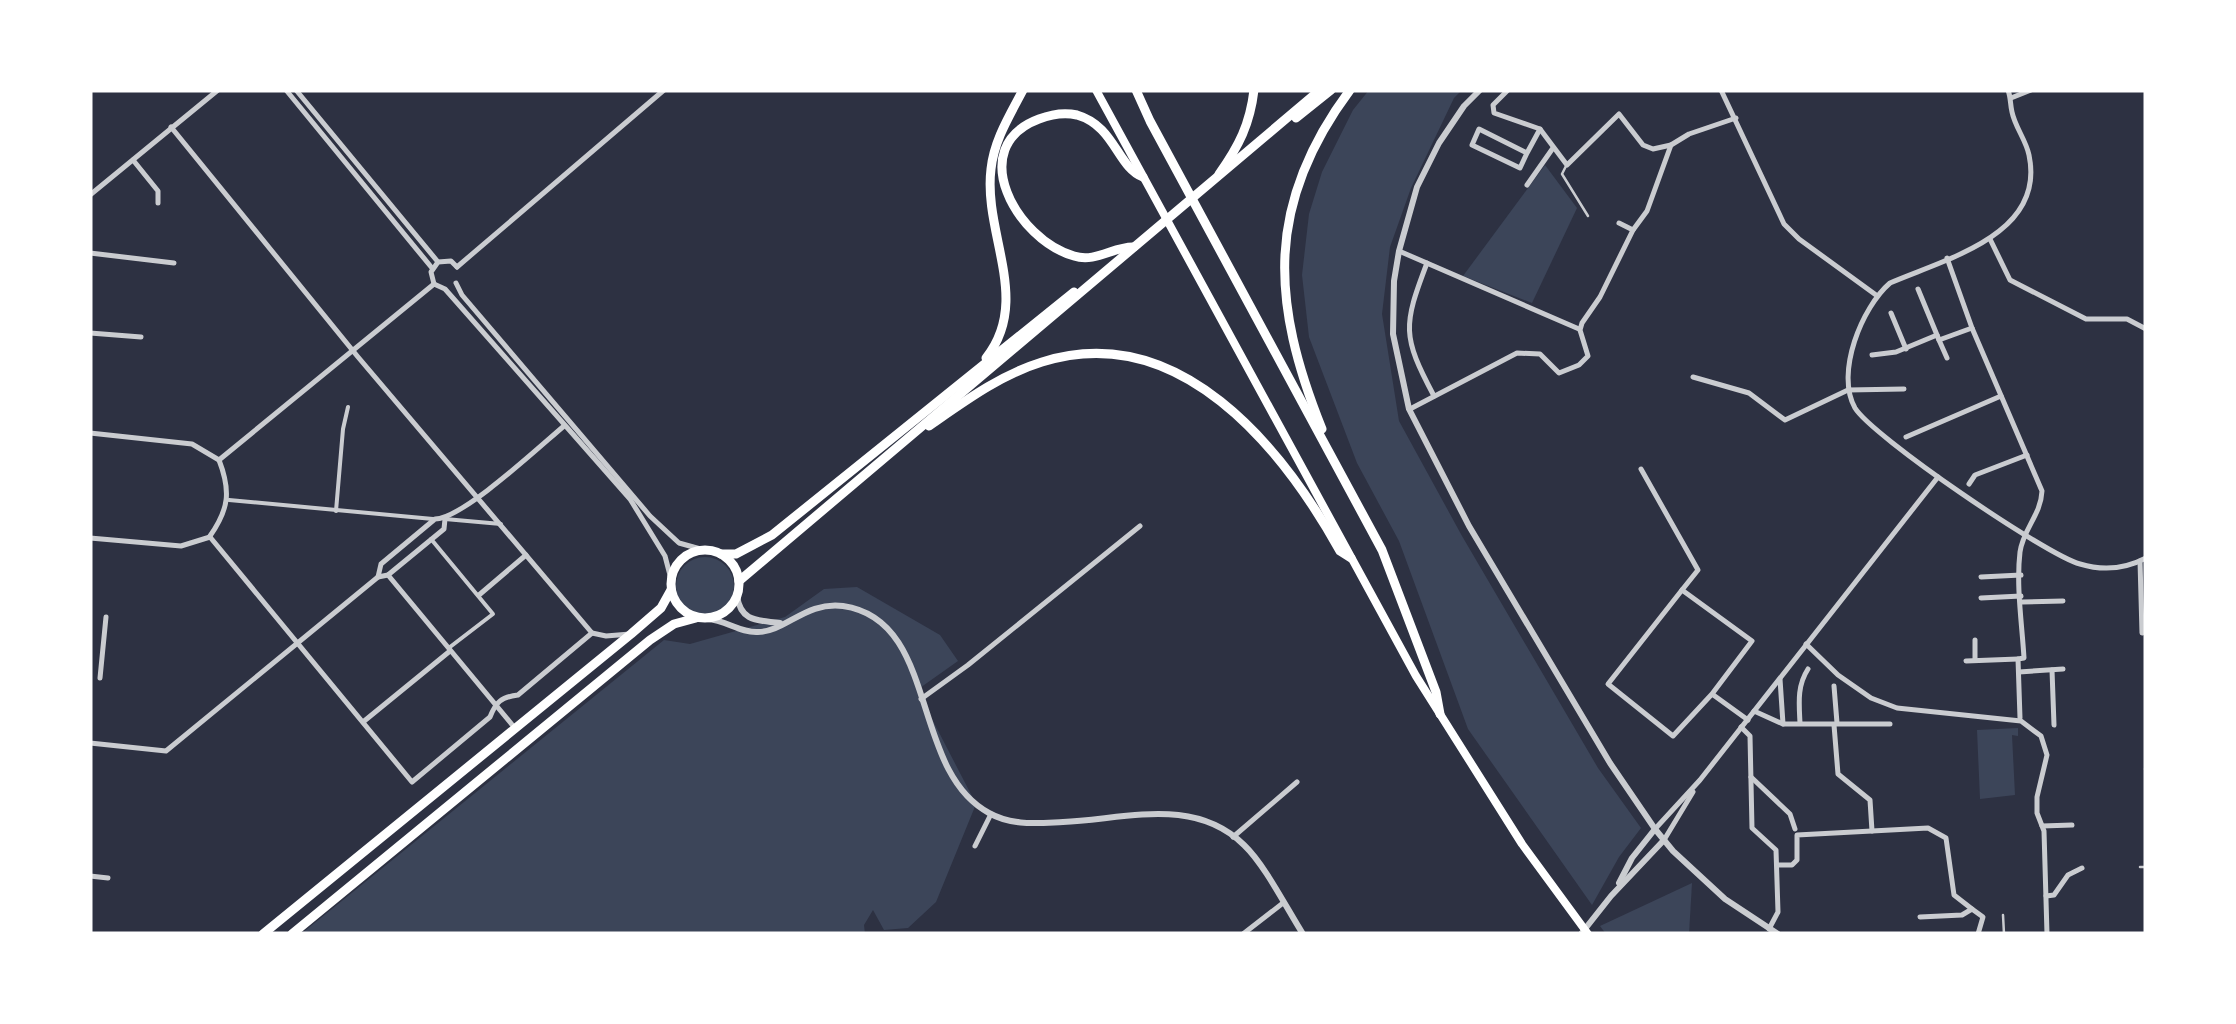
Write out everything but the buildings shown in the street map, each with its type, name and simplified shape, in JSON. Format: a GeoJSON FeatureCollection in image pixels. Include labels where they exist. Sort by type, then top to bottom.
{"type":"FeatureCollection","features":[{"type":"Feature","properties":{"kind":"main road"},"geometry":{"type":"LineString","coordinates":[[935,405],[942,394],[986,358],[998,341],[1006,317],[990,172],[995,146],[1023,90]]}},
{"type":"Feature","properties":{"kind":"main road"},"geometry":{"type":"LineString","coordinates":[[1096,90],[1440,714],[1584,934]]}},
{"type":"Feature","properties":{"kind":"main road"},"geometry":{"type":"LineString","coordinates":[[1136,90],[1382,550],[1436,692],[1440,714]]}},
{"type":"Feature","properties":{"kind":"main road"},"geometry":{"type":"LineString","coordinates":[[1212,184],[1242,139],[1250,120],[1254,90]]}},
{"type":"Feature","properties":{"kind":"main road"},"geometry":{"type":"LineString","coordinates":[[1280,127],[1308,94],[1320,90]]}},
{"type":"Feature","properties":{"kind":"main road"},"geometry":{"type":"LineString","coordinates":[[739,580],[1134,247],[1331,90]]}},
{"type":"Feature","properties":{"kind":"main road"},"geometry":{"type":"LineString","coordinates":[[1333,454],[1294,353],[1287,316],[1285,252],[1296,192],[1305,167],[1324,127],[1350,90]]}},
{"type":"Feature","properties":{"kind":"main road"},"geometry":{"type":"LineString","coordinates":[[1304,113],[1308,94]]}},
{"type":"Feature","properties":{"kind":"main road"},"geometry":{"type":"LineString","coordinates":[[1134,247],[1079,258],[1047,242],[1015,212],[1005,193],[1005,154],[1016,134],[1031,122],[1052,114],[1072,114],[1091,120],[1105,131],[1134,173],[1142,177]]}},
{"type":"Feature","properties":{"kind":"main road"},"geometry":{"type":"LineString","coordinates":[[263,934],[661,608],[682,559],[704,550],[720,554],[742,552],[772,536],[1121,258]]}},
{"type":"Feature","properties":{"kind":"main road"},"geometry":{"type":"LineString","coordinates":[[889,452],[985,386],[1046,360],[1106,354],[1147,362],[1187,378],[1243,419],[1293,475],[1340,552],[1351,558]]}},
{"type":"Feature","properties":{"kind":"main road"},"geometry":{"type":"LineString","coordinates":[[292,934],[650,640],[674,624],[724,613],[737,596],[739,580],[733,565],[720,554]]}},
{"type":"Feature","properties":{"kind":"main road"},"geometry":{"type":"LineString","coordinates":[[671,585],[682,610],[696,618]]}},
{"type":"Feature","properties":{"kind":"street"},"geometry":{"type":"LineString","coordinates":[[90,194],[218,90]]}},
{"type":"Feature","properties":{"kind":"street"},"geometry":{"type":"LineString","coordinates":[[286,90],[432,268],[434,284]]}},
{"type":"Feature","properties":{"kind":"street"},"geometry":{"type":"LineString","coordinates":[[296,90],[438,262]]}},
{"type":"Feature","properties":{"kind":"street"},"geometry":{"type":"LineString","coordinates":[[664,90],[457,267],[456,283],[462,295],[650,516],[680,544],[704,550]]}},
{"type":"Feature","properties":{"kind":"street"},"geometry":{"type":"LineString","coordinates":[[1480,90],[1438,143],[1417,187],[1398,251],[1394,334],[1408,409],[1469,526],[1610,763],[1655,830],[1725,899],[1778,934]]}},
{"type":"Feature","properties":{"kind":"street"},"geometry":{"type":"LineString","coordinates":[[1508,90],[1493,105],[1494,113],[1540,130],[1567,165],[1619,114],[1643,145],[1653,149],[1736,118]]}},
{"type":"Feature","properties":{"kind":"street"},"geometry":{"type":"LineString","coordinates":[[1721,90],[1784,224],[1798,239],[1876,295]]}},
{"type":"Feature","properties":{"kind":"street"},"geometry":{"type":"LineString","coordinates":[[2008,90],[2012,112],[2029,153],[2029,190],[2008,226],[1990,239],[1890,284],[1876,295],[1850,358],[1848,390],[1868,424],[1938,477],[2025,533],[2079,564],[2110,569],[2143,560],[2142,633]]}},
{"type":"Feature","properties":{"kind":"street"},"geometry":{"type":"LineString","coordinates":[[2011,98],[2031,90]]}},
{"type":"Feature","properties":{"kind":"street"},"geometry":{"type":"LineString","coordinates":[[171,127],[592,633],[631,634]]}},
{"type":"Feature","properties":{"kind":"street"},"geometry":{"type":"LineString","coordinates":[[1527,153],[1478,128],[1472,144],[1520,168],[1540,130]]}},
{"type":"Feature","properties":{"kind":"street"},"geometry":{"type":"LineString","coordinates":[[1408,409],[1517,353],[1540,354],[1559,373],[1588,356],[1580,330],[1657,189],[1671,145]]}},
{"type":"Feature","properties":{"kind":"street"},"geometry":{"type":"LineString","coordinates":[[1527,186],[1553,148]]}},
{"type":"Feature","properties":{"kind":"street"},"geometry":{"type":"LineString","coordinates":[[132,160],[158,190],[158,203]]}},
{"type":"Feature","properties":{"kind":"street"},"geometry":{"type":"LineString","coordinates":[[1619,223],[1633,230]]}},
{"type":"Feature","properties":{"kind":"street"},"geometry":{"type":"LineString","coordinates":[[1990,239],[2010,280],[2086,319],[2127,319],[2146,329]]}},
{"type":"Feature","properties":{"kind":"street"},"geometry":{"type":"LineString","coordinates":[[1398,251],[1580,330]]}},
{"type":"Feature","properties":{"kind":"street"},"geometry":{"type":"LineString","coordinates":[[90,254],[174,263]]}},
{"type":"Feature","properties":{"kind":"street"},"geometry":{"type":"LineString","coordinates":[[1947,258],[2042,494],[2020,552],[2024,658],[1966,661]]}},
{"type":"Feature","properties":{"kind":"street"},"geometry":{"type":"LineString","coordinates":[[432,268],[438,262],[450,261],[457,267]]}},
{"type":"Feature","properties":{"kind":"street"},"geometry":{"type":"LineString","coordinates":[[1426,263],[1408,313],[1412,356],[1434,396]]}},
{"type":"Feature","properties":{"kind":"street"},"geometry":{"type":"LineString","coordinates":[[445,289],[456,283]]}},
{"type":"Feature","properties":{"kind":"street"},"geometry":{"type":"LineString","coordinates":[[219,460],[434,284]]}},
{"type":"Feature","properties":{"kind":"street"},"geometry":{"type":"LineString","coordinates":[[434,284],[445,289],[638,509],[666,558],[671,585]]}},
{"type":"Feature","properties":{"kind":"street"},"geometry":{"type":"LineString","coordinates":[[1918,289],[1947,358]]}},
{"type":"Feature","properties":{"kind":"street"},"geometry":{"type":"LineString","coordinates":[[1575,312],[1586,317]]}},
{"type":"Feature","properties":{"kind":"street"},"geometry":{"type":"LineString","coordinates":[[1891,313],[1906,349]]}},
{"type":"Feature","properties":{"kind":"street"},"geometry":{"type":"LineString","coordinates":[[1872,355],[1906,349],[1972,328]]}},
{"type":"Feature","properties":{"kind":"street"},"geometry":{"type":"LineString","coordinates":[[90,332],[141,337]]}},
{"type":"Feature","properties":{"kind":"street"},"geometry":{"type":"LineString","coordinates":[[1693,377],[1748,393],[1785,420],[1848,390],[1904,389]]}},
{"type":"Feature","properties":{"kind":"street"},"geometry":{"type":"LineString","coordinates":[[1906,438],[2001,396]]}},
{"type":"Feature","properties":{"kind":"street"},"geometry":{"type":"LineString","coordinates":[[336,511],[348,407]]}},
{"type":"Feature","properties":{"kind":"street"},"geometry":{"type":"LineString","coordinates":[[90,743],[166,750],[378,576],[388,575],[444,528],[446,520],[564,426]]}},
{"type":"Feature","properties":{"kind":"street"},"geometry":{"type":"LineString","coordinates":[[90,433],[192,444],[219,460],[229,500],[223,518],[210,536],[181,546],[90,538]]}},
{"type":"Feature","properties":{"kind":"street"},"geometry":{"type":"LineString","coordinates":[[1970,484],[1975,475],[2026,455]]}},
{"type":"Feature","properties":{"kind":"street"},"geometry":{"type":"LineString","coordinates":[[1641,468],[1698,570],[1682,590],[1608,684],[1673,736],[1712,694],[1752,641],[1682,590]]}},
{"type":"Feature","properties":{"kind":"street"},"geometry":{"type":"LineString","coordinates":[[1613,894],[1632,858],[1700,780],[1938,477]]}},
{"type":"Feature","properties":{"kind":"street"},"geometry":{"type":"LineString","coordinates":[[229,500],[502,524]]}},
{"type":"Feature","properties":{"kind":"street"},"geometry":{"type":"LineString","coordinates":[[378,576],[381,564],[435,520]]}},
{"type":"Feature","properties":{"kind":"street"},"geometry":{"type":"LineString","coordinates":[[922,699],[1140,526]]}},
{"type":"Feature","properties":{"kind":"street"},"geometry":{"type":"LineString","coordinates":[[210,536],[412,782],[490,717],[496,703],[506,696],[518,695],[592,633]]}},
{"type":"Feature","properties":{"kind":"street"},"geometry":{"type":"LineString","coordinates":[[363,722],[493,614],[432,539]]}},
{"type":"Feature","properties":{"kind":"street"},"geometry":{"type":"LineString","coordinates":[[479,595],[527,554]]}},
{"type":"Feature","properties":{"kind":"street"},"geometry":{"type":"LineString","coordinates":[[388,575],[515,728]]}},
{"type":"Feature","properties":{"kind":"street"},"geometry":{"type":"LineString","coordinates":[[1981,577],[2021,575]]}},
{"type":"Feature","properties":{"kind":"street"},"geometry":{"type":"LineString","coordinates":[[737,596],[740,608],[759,622],[780,623],[815,608],[836,606],[874,617],[899,642],[941,756],[956,784],[990,814],[1030,824],[1178,814],[1210,821],[1248,849],[1303,934]]}},
{"type":"Feature","properties":{"kind":"street"},"geometry":{"type":"LineString","coordinates":[[1982,598],[2063,601]]}},
{"type":"Feature","properties":{"kind":"street"},"geometry":{"type":"LineString","coordinates":[[100,678],[106,618]]}},
{"type":"Feature","properties":{"kind":"street"},"geometry":{"type":"LineString","coordinates":[[708,619],[759,632],[777,628],[780,623]]}},
{"type":"Feature","properties":{"kind":"street"},"geometry":{"type":"LineString","coordinates":[[1975,640],[1976,660]]}},
{"type":"Feature","properties":{"kind":"street"},"geometry":{"type":"LineString","coordinates":[[1806,644],[1838,675],[1871,698],[1898,708],[2021,722],[2041,736],[2048,755],[2037,797],[2047,934]]}},
{"type":"Feature","properties":{"kind":"street"},"geometry":{"type":"LineString","coordinates":[[90,649],[103,650]]}},
{"type":"Feature","properties":{"kind":"street"},"geometry":{"type":"LineString","coordinates":[[2018,658],[2020,718]]}},
{"type":"Feature","properties":{"kind":"street"},"geometry":{"type":"LineString","coordinates":[[1800,724],[1798,695],[1808,668]]}},
{"type":"Feature","properties":{"kind":"street"},"geometry":{"type":"LineString","coordinates":[[2052,670],[2054,725]]}},
{"type":"Feature","properties":{"kind":"street"},"geometry":{"type":"LineString","coordinates":[[2019,672],[2064,670]]}},
{"type":"Feature","properties":{"kind":"street"},"geometry":{"type":"LineString","coordinates":[[1780,678],[1783,724]]}},
{"type":"Feature","properties":{"kind":"street"},"geometry":{"type":"LineString","coordinates":[[1834,686],[1838,774],[1870,800],[1872,831]]}},
{"type":"Feature","properties":{"kind":"street"},"geometry":{"type":"LineString","coordinates":[[1712,694],[1748,720]]}},
{"type":"Feature","properties":{"kind":"street"},"geometry":{"type":"LineString","coordinates":[[1754,711],[1783,724],[1890,724]]}},
{"type":"Feature","properties":{"kind":"street"},"geometry":{"type":"LineString","coordinates":[[1741,728],[1750,736],[1752,828],[1776,850],[1778,912],[1769,929]]}},
{"type":"Feature","properties":{"kind":"street"},"geometry":{"type":"LineString","coordinates":[[1751,777],[1790,814],[1795,829]]}},
{"type":"Feature","properties":{"kind":"street"},"geometry":{"type":"LineString","coordinates":[[1584,934],[1613,894],[1664,840],[1700,780]]}},
{"type":"Feature","properties":{"kind":"street"},"geometry":{"type":"LineString","coordinates":[[1233,837],[1297,782]]}},
{"type":"Feature","properties":{"kind":"street"},"geometry":{"type":"LineString","coordinates":[[974,846],[990,814]]}},
{"type":"Feature","properties":{"kind":"street"},"geometry":{"type":"LineString","coordinates":[[2042,826],[2072,825]]}},
{"type":"Feature","properties":{"kind":"street"},"geometry":{"type":"LineString","coordinates":[[1777,865],[1798,860],[1797,836],[1928,828],[1938,831],[1946,838],[1954,895],[1982,916],[1978,934]]}},
{"type":"Feature","properties":{"kind":"street"},"geometry":{"type":"LineString","coordinates":[[2046,898],[2054,895],[2068,875],[2082,868]]}},
{"type":"Feature","properties":{"kind":"street"},"geometry":{"type":"LineString","coordinates":[[90,876],[108,878]]}},
{"type":"Feature","properties":{"kind":"street"},"geometry":{"type":"LineString","coordinates":[[1243,934],[1283,903]]}},
{"type":"Feature","properties":{"kind":"street"},"geometry":{"type":"LineString","coordinates":[[1920,917],[1962,915],[1972,909]]}},
{"type":"Feature","properties":{"kind":"lane"},"geometry":{"type":"LineString","coordinates":[[1567,165],[1562,174],[1588,216]]}},
{"type":"Feature","properties":{"kind":"lane"},"geometry":{"type":"LineString","coordinates":[[2140,867],[2146,866]]}},
{"type":"Feature","properties":{"kind":"lane"},"geometry":{"type":"LineString","coordinates":[[2003,914],[2004,934]]}},
{"type":"Feature","properties":{"kind":"shaded area"},"geometry":{"type":"Polygon","coordinates":[[[1369,90],[1462,90],[1454,98],[1411,188],[1390,247],[1382,314],[1399,421],[1598,768],[1641,828],[1592,905],[1468,729],[1399,541],[1357,463],[1309,337],[1302,275],[1309,214],[1322,172],[1353,110],[1369,90]]]}},
{"type":"Feature","properties":{"kind":"shaded area"},"geometry":{"type":"Polygon","coordinates":[[[1545,165],[1577,208],[1532,303],[1463,276],[1545,165]]]}},
{"type":"Feature","properties":{"kind":"shaded area"},"geometry":{"type":"Polygon","coordinates":[[[705,557],[725,566],[734,586],[725,606],[705,615],[685,606],[676,586],[685,566],[705,557]]]}},
{"type":"Feature","properties":{"kind":"shaded area"},"geometry":{"type":"Polygon","coordinates":[[[857,587],[940,635],[958,661],[917,690],[976,804],[936,902],[908,928],[884,930],[873,910],[864,925],[865,934],[301,934],[664,640],[690,644],[785,617],[824,589],[857,587]]]}},
{"type":"Feature","properties":{"kind":"shaded area"},"geometry":{"type":"Polygon","coordinates":[[[2018,728],[2018,736],[2012,735],[2015,795],[1980,799],[1977,730],[2018,728]]]}},
{"type":"Feature","properties":{"kind":"shaded area"},"geometry":{"type":"Polygon","coordinates":[[[1692,883],[1689,934],[1606,934],[1600,926],[1692,883]]]}}]}
